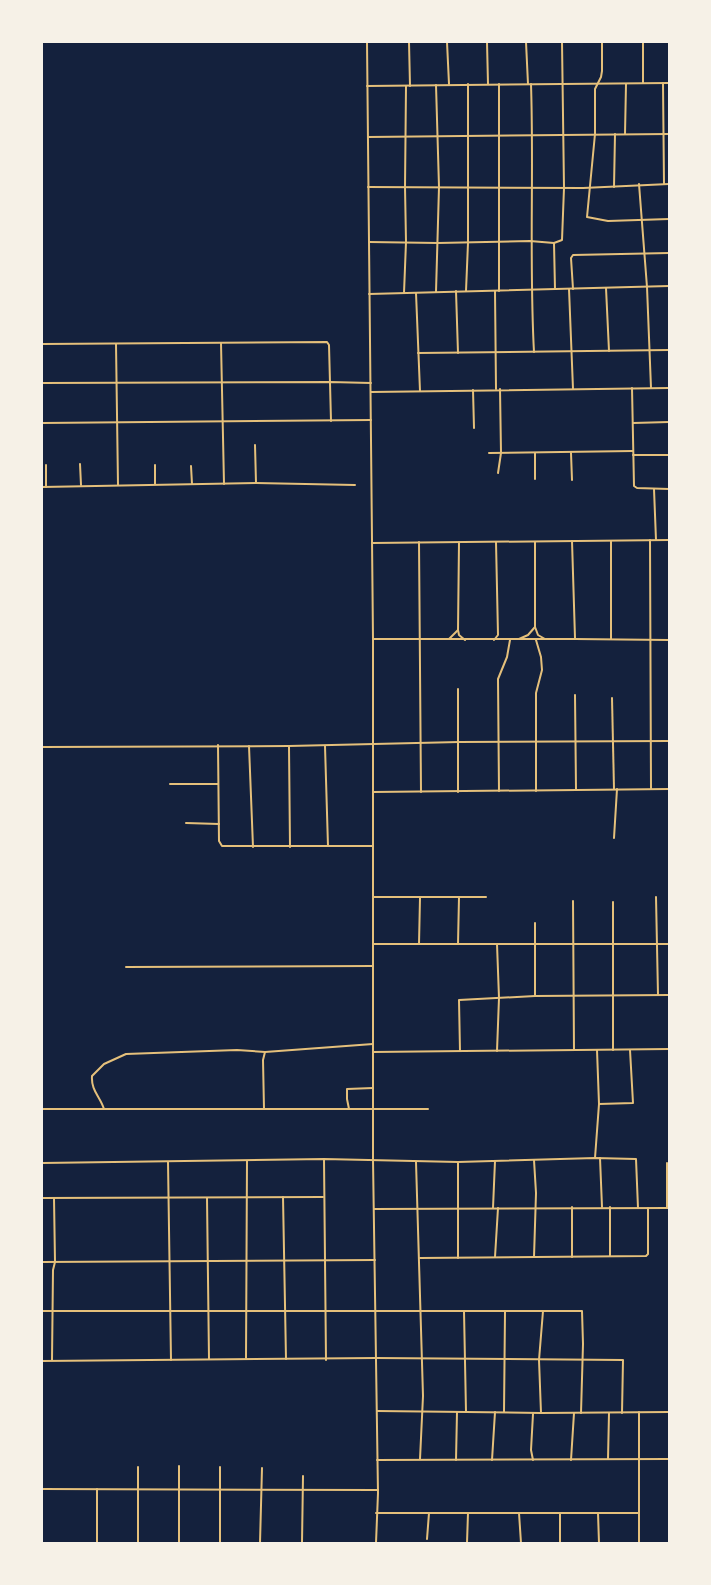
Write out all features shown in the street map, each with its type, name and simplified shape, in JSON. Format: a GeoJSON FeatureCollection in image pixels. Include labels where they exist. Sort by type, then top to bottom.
{"type":"FeatureCollection","features":[{"type":"Feature","properties":{"kind":"street"},"geometry":{"type":"LineString","coordinates":[[367,42],[374,640],[373,1160],[378,1490],[376,1543]]}},
{"type":"Feature","properties":{"kind":"street"},"geometry":{"type":"LineString","coordinates":[[409,42],[410,86]]}},
{"type":"Feature","properties":{"kind":"street"},"geometry":{"type":"LineString","coordinates":[[448,42],[449,84]]}},
{"type":"Feature","properties":{"kind":"street"},"geometry":{"type":"LineString","coordinates":[[487,42],[488,84]]}},
{"type":"Feature","properties":{"kind":"street"},"geometry":{"type":"LineString","coordinates":[[526,42],[528,84]]}},
{"type":"Feature","properties":{"kind":"street"},"geometry":{"type":"LineString","coordinates":[[369,242],[468,243],[530,241],[554,243],[562,240],[564,188],[562,135],[562,42]]}},
{"type":"Feature","properties":{"kind":"street"},"geometry":{"type":"LineString","coordinates":[[602,42],[602,71],[595,89],[595,134],[588,188],[587,217],[608,220],[669,219]]}},
{"type":"Feature","properties":{"kind":"street"},"geometry":{"type":"LineString","coordinates":[[643,42],[643,83]]}},
{"type":"Feature","properties":{"kind":"street"},"geometry":{"type":"LineString","coordinates":[[663,83],[664,184]]}},
{"type":"Feature","properties":{"kind":"street"},"geometry":{"type":"LineString","coordinates":[[367,86],[669,83]]}},
{"type":"Feature","properties":{"kind":"street"},"geometry":{"type":"LineString","coordinates":[[466,291],[468,243],[468,84]]}},
{"type":"Feature","properties":{"kind":"street"},"geometry":{"type":"LineString","coordinates":[[499,84],[499,291]]}},
{"type":"Feature","properties":{"kind":"street"},"geometry":{"type":"LineString","coordinates":[[531,84],[532,188],[530,290],[534,352]]}},
{"type":"Feature","properties":{"kind":"street"},"geometry":{"type":"LineString","coordinates":[[625,134],[626,84]]}},
{"type":"Feature","properties":{"kind":"street"},"geometry":{"type":"LineString","coordinates":[[436,85],[439,187],[436,292]]}},
{"type":"Feature","properties":{"kind":"street"},"geometry":{"type":"LineString","coordinates":[[404,293],[406,242],[404,187],[406,86]]}},
{"type":"Feature","properties":{"kind":"street"},"geometry":{"type":"LineString","coordinates":[[614,134],[614,187]]}},
{"type":"Feature","properties":{"kind":"street"},"geometry":{"type":"LineString","coordinates":[[368,137],[669,134]]}},
{"type":"Feature","properties":{"kind":"street"},"geometry":{"type":"LineString","coordinates":[[368,188],[588,188],[639,184],[669,184]]}},
{"type":"Feature","properties":{"kind":"street"},"geometry":{"type":"LineString","coordinates":[[639,184],[647,287],[650,388]]}},
{"type":"Feature","properties":{"kind":"street"},"geometry":{"type":"LineString","coordinates":[[554,243],[555,289]]}},
{"type":"Feature","properties":{"kind":"street"},"geometry":{"type":"LineString","coordinates":[[573,289],[571,258],[573,255],[669,253]]}},
{"type":"Feature","properties":{"kind":"street"},"geometry":{"type":"LineString","coordinates":[[370,294],[669,286]]}},
{"type":"Feature","properties":{"kind":"street"},"geometry":{"type":"LineString","coordinates":[[606,288],[609,351]]}},
{"type":"Feature","properties":{"kind":"street"},"geometry":{"type":"LineString","coordinates":[[569,289],[573,389]]}},
{"type":"Feature","properties":{"kind":"street"},"geometry":{"type":"LineString","coordinates":[[456,291],[458,353]]}},
{"type":"Feature","properties":{"kind":"street"},"geometry":{"type":"LineString","coordinates":[[495,291],[496,390]]}},
{"type":"Feature","properties":{"kind":"street"},"geometry":{"type":"LineString","coordinates":[[416,293],[420,391]]}},
{"type":"Feature","properties":{"kind":"street"},"geometry":{"type":"LineString","coordinates":[[42,344],[327,342],[329,345],[331,421]]}},
{"type":"Feature","properties":{"kind":"street"},"geometry":{"type":"LineString","coordinates":[[221,343],[224,484]]}},
{"type":"Feature","properties":{"kind":"street"},"geometry":{"type":"LineString","coordinates":[[116,344],[118,484]]}},
{"type":"Feature","properties":{"kind":"street"},"geometry":{"type":"LineString","coordinates":[[418,354],[669,350]]}},
{"type":"Feature","properties":{"kind":"street"},"geometry":{"type":"LineString","coordinates":[[42,383],[371,383]]}},
{"type":"Feature","properties":{"kind":"street"},"geometry":{"type":"LineString","coordinates":[[632,388],[634,486],[637,488],[669,489]]}},
{"type":"Feature","properties":{"kind":"street"},"geometry":{"type":"LineString","coordinates":[[371,392],[500,389],[669,388]]}},
{"type":"Feature","properties":{"kind":"street"},"geometry":{"type":"LineString","coordinates":[[498,473],[501,453],[500,389]]}},
{"type":"Feature","properties":{"kind":"street"},"geometry":{"type":"LineString","coordinates":[[473,390],[474,428]]}},
{"type":"Feature","properties":{"kind":"street"},"geometry":{"type":"LineString","coordinates":[[42,423],[371,420]]}},
{"type":"Feature","properties":{"kind":"street"},"geometry":{"type":"LineString","coordinates":[[633,423],[669,422]]}},
{"type":"Feature","properties":{"kind":"street"},"geometry":{"type":"LineString","coordinates":[[255,445],[256,483]]}},
{"type":"Feature","properties":{"kind":"street"},"geometry":{"type":"LineString","coordinates":[[489,453],[633,451]]}},
{"type":"Feature","properties":{"kind":"street"},"geometry":{"type":"LineString","coordinates":[[535,453],[535,479]]}},
{"type":"Feature","properties":{"kind":"street"},"geometry":{"type":"LineString","coordinates":[[571,453],[572,480]]}},
{"type":"Feature","properties":{"kind":"street"},"geometry":{"type":"LineString","coordinates":[[633,455],[669,455]]}},
{"type":"Feature","properties":{"kind":"street"},"geometry":{"type":"LineString","coordinates":[[80,464],[81,485]]}},
{"type":"Feature","properties":{"kind":"street"},"geometry":{"type":"LineString","coordinates":[[46,465],[46,487]]}},
{"type":"Feature","properties":{"kind":"street"},"geometry":{"type":"LineString","coordinates":[[155,465],[155,484]]}},
{"type":"Feature","properties":{"kind":"street"},"geometry":{"type":"LineString","coordinates":[[191,466],[192,484]]}},
{"type":"Feature","properties":{"kind":"street"},"geometry":{"type":"LineString","coordinates":[[42,487],[118,484],[256,483],[355,485]]}},
{"type":"Feature","properties":{"kind":"street"},"geometry":{"type":"LineString","coordinates":[[654,489],[656,540]]}},
{"type":"Feature","properties":{"kind":"street"},"geometry":{"type":"LineString","coordinates":[[650,540],[651,789]]}},
{"type":"Feature","properties":{"kind":"street"},"geometry":{"type":"LineString","coordinates":[[372,542],[669,540]]}},
{"type":"Feature","properties":{"kind":"street"},"geometry":{"type":"LineString","coordinates":[[572,541],[575,639]]}},
{"type":"Feature","properties":{"kind":"street"},"geometry":{"type":"LineString","coordinates":[[611,541],[611,639]]}},
{"type":"Feature","properties":{"kind":"street"},"geometry":{"type":"LineString","coordinates":[[419,542],[421,792]]}},
{"type":"Feature","properties":{"kind":"street"},"geometry":{"type":"LineString","coordinates":[[459,542],[458,630],[459,635],[465,640]]}},
{"type":"Feature","properties":{"kind":"street"},"geometry":{"type":"LineString","coordinates":[[496,542],[498,635],[503,640]]}},
{"type":"Feature","properties":{"kind":"street"},"geometry":{"type":"LineString","coordinates":[[535,542],[535,627],[538,635],[545,640]]}},
{"type":"Feature","properties":{"kind":"street"},"geometry":{"type":"LineString","coordinates":[[516,640],[528,635],[535,627]]}},
{"type":"Feature","properties":{"kind":"street"},"geometry":{"type":"LineString","coordinates":[[448,640],[458,630]]}},
{"type":"Feature","properties":{"kind":"street"},"geometry":{"type":"LineString","coordinates":[[492,640],[498,635]]}},
{"type":"Feature","properties":{"kind":"street"},"geometry":{"type":"LineString","coordinates":[[374,640],[669,640]]}},
{"type":"Feature","properties":{"kind":"street"},"geometry":{"type":"LineString","coordinates":[[499,791],[498,679],[507,657],[510,640]]}},
{"type":"Feature","properties":{"kind":"street"},"geometry":{"type":"LineString","coordinates":[[536,640],[541,657],[542,670],[536,693],[536,791]]}},
{"type":"Feature","properties":{"kind":"street"},"geometry":{"type":"LineString","coordinates":[[458,689],[458,792]]}},
{"type":"Feature","properties":{"kind":"street"},"geometry":{"type":"LineString","coordinates":[[575,695],[576,789]]}},
{"type":"Feature","properties":{"kind":"street"},"geometry":{"type":"LineString","coordinates":[[612,698],[616,789],[614,838]]}},
{"type":"Feature","properties":{"kind":"street"},"geometry":{"type":"LineString","coordinates":[[42,747],[218,745],[325,746],[459,742],[669,741]]}},
{"type":"Feature","properties":{"kind":"street"},"geometry":{"type":"LineString","coordinates":[[218,745],[219,841],[222,846],[373,846]]}},
{"type":"Feature","properties":{"kind":"street"},"geometry":{"type":"LineString","coordinates":[[249,746],[253,847]]}},
{"type":"Feature","properties":{"kind":"street"},"geometry":{"type":"LineString","coordinates":[[289,746],[290,847]]}},
{"type":"Feature","properties":{"kind":"street"},"geometry":{"type":"LineString","coordinates":[[325,746],[328,846]]}},
{"type":"Feature","properties":{"kind":"street"},"geometry":{"type":"LineString","coordinates":[[170,784],[218,784]]}},
{"type":"Feature","properties":{"kind":"street"},"geometry":{"type":"LineString","coordinates":[[373,792],[669,789]]}},
{"type":"Feature","properties":{"kind":"street"},"geometry":{"type":"LineString","coordinates":[[186,823],[219,824]]}},
{"type":"Feature","properties":{"kind":"street"},"geometry":{"type":"LineString","coordinates":[[373,897],[486,897]]}},
{"type":"Feature","properties":{"kind":"street"},"geometry":{"type":"LineString","coordinates":[[418,944],[420,897]]}},
{"type":"Feature","properties":{"kind":"street"},"geometry":{"type":"LineString","coordinates":[[458,944],[459,897]]}},
{"type":"Feature","properties":{"kind":"street"},"geometry":{"type":"LineString","coordinates":[[656,897],[658,995]]}},
{"type":"Feature","properties":{"kind":"street"},"geometry":{"type":"LineString","coordinates":[[573,900],[574,1050]]}},
{"type":"Feature","properties":{"kind":"street"},"geometry":{"type":"LineString","coordinates":[[613,902],[613,1050]]}},
{"type":"Feature","properties":{"kind":"street"},"geometry":{"type":"LineString","coordinates":[[535,922],[535,996]]}},
{"type":"Feature","properties":{"kind":"street"},"geometry":{"type":"LineString","coordinates":[[373,944],[669,944]]}},
{"type":"Feature","properties":{"kind":"street"},"geometry":{"type":"LineString","coordinates":[[497,944],[499,998],[497,1051]]}},
{"type":"Feature","properties":{"kind":"street"},"geometry":{"type":"LineString","coordinates":[[126,967],[373,966]]}},
{"type":"Feature","properties":{"kind":"street"},"geometry":{"type":"LineString","coordinates":[[460,1051],[459,1000],[535,996],[669,995]]}},
{"type":"Feature","properties":{"kind":"street"},"geometry":{"type":"LineString","coordinates":[[104,1109],[99,1096],[93,1090],[92,1076],[104,1064],[126,1054],[237,1050],[265,1052],[374,1044]]}},
{"type":"Feature","properties":{"kind":"street"},"geometry":{"type":"LineString","coordinates":[[373,1052],[669,1049]]}},
{"type":"Feature","properties":{"kind":"street"},"geometry":{"type":"LineString","coordinates":[[595,1158],[598,1104],[597,1050]]}},
{"type":"Feature","properties":{"kind":"street"},"geometry":{"type":"LineString","coordinates":[[598,1104],[633,1103],[630,1050]]}},
{"type":"Feature","properties":{"kind":"street"},"geometry":{"type":"LineString","coordinates":[[264,1108],[263,1060],[265,1052]]}},
{"type":"Feature","properties":{"kind":"street"},"geometry":{"type":"LineString","coordinates":[[349,1109],[347,1089],[373,1088]]}},
{"type":"Feature","properties":{"kind":"street"},"geometry":{"type":"LineString","coordinates":[[42,1109],[428,1109]]}},
{"type":"Feature","properties":{"kind":"street"},"geometry":{"type":"LineString","coordinates":[[42,1163],[324,1160],[458,1162],[595,1158],[636,1159],[638,1208]]}},
{"type":"Feature","properties":{"kind":"street"},"geometry":{"type":"LineString","coordinates":[[600,1158],[602,1207]]}},
{"type":"Feature","properties":{"kind":"street"},"geometry":{"type":"LineString","coordinates":[[324,1160],[323,1260],[326,1360]]}},
{"type":"Feature","properties":{"kind":"street"},"geometry":{"type":"LineString","coordinates":[[534,1160],[534,1257]]}},
{"type":"Feature","properties":{"kind":"street"},"geometry":{"type":"LineString","coordinates":[[246,1359],[247,1161]]}},
{"type":"Feature","properties":{"kind":"street"},"geometry":{"type":"LineString","coordinates":[[493,1208],[495,1161]]}},
{"type":"Feature","properties":{"kind":"street"},"geometry":{"type":"LineString","coordinates":[[168,1162],[168,1261],[171,1360]]}},
{"type":"Feature","properties":{"kind":"street"},"geometry":{"type":"LineString","coordinates":[[416,1162],[422,1360],[420,1460]]}},
{"type":"Feature","properties":{"kind":"street"},"geometry":{"type":"LineString","coordinates":[[458,1162],[458,1258]]}},
{"type":"Feature","properties":{"kind":"street"},"geometry":{"type":"LineString","coordinates":[[374,1209],[418,1210],[458,1208],[572,1207],[668,1208],[667,1163]]}},
{"type":"Feature","properties":{"kind":"street"},"geometry":{"type":"LineString","coordinates":[[283,1197],[286,1359]]}},
{"type":"Feature","properties":{"kind":"street"},"geometry":{"type":"LineString","coordinates":[[42,1198],[323,1197]]}},
{"type":"Feature","properties":{"kind":"street"},"geometry":{"type":"LineString","coordinates":[[52,1360],[53,1270],[55,1262],[54,1198]]}},
{"type":"Feature","properties":{"kind":"street"},"geometry":{"type":"LineString","coordinates":[[207,1198],[208,1359]]}},
{"type":"Feature","properties":{"kind":"street"},"geometry":{"type":"LineString","coordinates":[[572,1207],[572,1257]]}},
{"type":"Feature","properties":{"kind":"street"},"geometry":{"type":"LineString","coordinates":[[610,1207],[610,1257]]}},
{"type":"Feature","properties":{"kind":"street"},"geometry":{"type":"LineString","coordinates":[[495,1258],[498,1208]]}},
{"type":"Feature","properties":{"kind":"street"},"geometry":{"type":"LineString","coordinates":[[420,1258],[648,1256],[648,1208]]}},
{"type":"Feature","properties":{"kind":"street"},"geometry":{"type":"LineString","coordinates":[[42,1262],[246,1259],[375,1260]]}},
{"type":"Feature","properties":{"kind":"street"},"geometry":{"type":"LineString","coordinates":[[42,1311],[208,1312],[324,1310],[505,1312],[543,1310],[582,1312],[583,1344],[581,1360],[581,1413]]}},
{"type":"Feature","properties":{"kind":"street"},"geometry":{"type":"LineString","coordinates":[[541,1413],[539,1360],[543,1310]]}},
{"type":"Feature","properties":{"kind":"street"},"geometry":{"type":"LineString","coordinates":[[464,1311],[466,1413]]}},
{"type":"Feature","properties":{"kind":"street"},"geometry":{"type":"LineString","coordinates":[[504,1412],[505,1312]]}},
{"type":"Feature","properties":{"kind":"street"},"geometry":{"type":"LineString","coordinates":[[42,1361],[208,1359],[326,1360],[376,1358],[422,1360],[623,1360],[622,1413]]}},
{"type":"Feature","properties":{"kind":"street"},"geometry":{"type":"LineString","coordinates":[[377,1411],[421,1413],[669,1412]]}},
{"type":"Feature","properties":{"kind":"street"},"geometry":{"type":"LineString","coordinates":[[456,1460],[457,1412]]}},
{"type":"Feature","properties":{"kind":"street"},"geometry":{"type":"LineString","coordinates":[[492,1460],[495,1412]]}},
{"type":"Feature","properties":{"kind":"street"},"geometry":{"type":"LineString","coordinates":[[639,1412],[639,1543]]}},
{"type":"Feature","properties":{"kind":"street"},"geometry":{"type":"LineString","coordinates":[[533,1413],[531,1450],[533,1460]]}},
{"type":"Feature","properties":{"kind":"street"},"geometry":{"type":"LineString","coordinates":[[571,1460],[574,1413]]}},
{"type":"Feature","properties":{"kind":"street"},"geometry":{"type":"LineString","coordinates":[[608,1459],[609,1413]]}},
{"type":"Feature","properties":{"kind":"street"},"geometry":{"type":"LineString","coordinates":[[377,1460],[669,1459]]}},
{"type":"Feature","properties":{"kind":"street"},"geometry":{"type":"LineString","coordinates":[[178,1543],[179,1466]]}},
{"type":"Feature","properties":{"kind":"street"},"geometry":{"type":"LineString","coordinates":[[138,1467],[138,1543]]}},
{"type":"Feature","properties":{"kind":"street"},"geometry":{"type":"LineString","coordinates":[[220,1467],[220,1543]]}},
{"type":"Feature","properties":{"kind":"street"},"geometry":{"type":"LineString","coordinates":[[260,1543],[262,1468]]}},
{"type":"Feature","properties":{"kind":"street"},"geometry":{"type":"LineString","coordinates":[[302,1543],[303,1476]]}},
{"type":"Feature","properties":{"kind":"street"},"geometry":{"type":"LineString","coordinates":[[42,1489],[378,1490]]}},
{"type":"Feature","properties":{"kind":"street"},"geometry":{"type":"LineString","coordinates":[[97,1490],[97,1543]]}},
{"type":"Feature","properties":{"kind":"street"},"geometry":{"type":"LineString","coordinates":[[376,1513],[638,1513]]}},
{"type":"Feature","properties":{"kind":"street"},"geometry":{"type":"LineString","coordinates":[[427,1539],[429,1513]]}},
{"type":"Feature","properties":{"kind":"street"},"geometry":{"type":"LineString","coordinates":[[467,1543],[468,1513]]}},
{"type":"Feature","properties":{"kind":"street"},"geometry":{"type":"LineString","coordinates":[[519,1513],[521,1543]]}},
{"type":"Feature","properties":{"kind":"street"},"geometry":{"type":"LineString","coordinates":[[560,1513],[560,1543]]}},
{"type":"Feature","properties":{"kind":"street"},"geometry":{"type":"LineString","coordinates":[[598,1513],[599,1543]]}}]}
